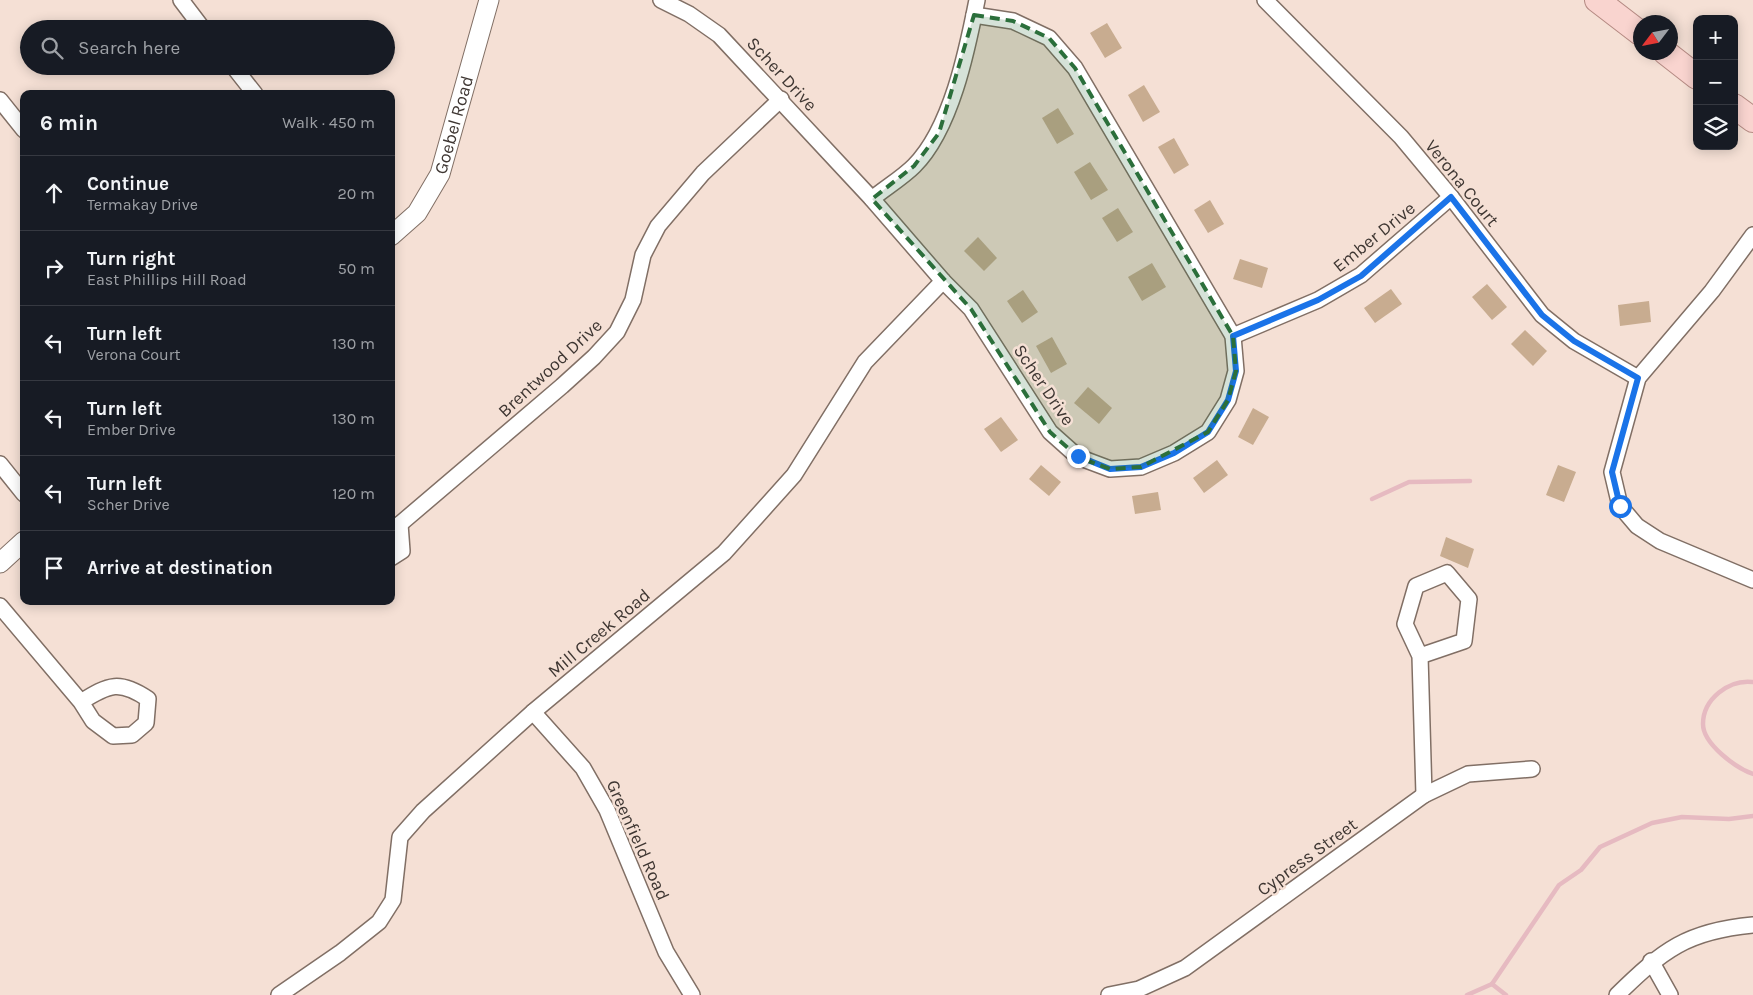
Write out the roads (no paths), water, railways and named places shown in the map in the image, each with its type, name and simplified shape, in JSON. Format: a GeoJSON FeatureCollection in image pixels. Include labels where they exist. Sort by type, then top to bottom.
{"type":"FeatureCollection","features":[{"type":"Feature","properties":{"kind":"main road"},"geometry":{"type":"LineString","coordinates":[[1598,0],[1633,28]]}},
{"type":"Feature","properties":{"kind":"main road"},"geometry":{"type":"LineString","coordinates":[[1675,60],[1693,74]]}},
{"type":"Feature","properties":{"kind":"main road"},"geometry":{"type":"LineString","coordinates":[[1738,109],[1753,120]]}},
{"type":"Feature","properties":{"kind":"street"},"geometry":{"type":"LineString","coordinates":[[180,0],[196,20]]}},
{"type":"Feature","properties":{"kind":"street","name":"Goebel Road"},"geometry":{"type":"LineString","coordinates":[[395,232],[417,213],[440,174],[490,0]]}},
{"type":"Feature","properties":{"kind":"street","name":"Scher Drive"},"geometry":{"type":"LineString","coordinates":[[661,0],[689,14],[719,35],[781,99],[872,199],[943,282],[971,309],[1050,432],[1078,456],[1110,469],[1141,467],[1174,453],[1208,432],[1228,400],[1236,371],[1233,336],[1075,68],[1049,38],[1013,21],[976,7]]}},
{"type":"Feature","properties":{"kind":"street","name":"Verona Court"},"geometry":{"type":"LineString","coordinates":[[1265,0],[1401,137],[1451,197],[1542,315],[1574,341],[1638,378]]}},
{"type":"Feature","properties":{"kind":"street"},"geometry":{"type":"LineString","coordinates":[[872,199],[914,166],[939,133],[954,91],[976,7]]}},
{"type":"Feature","properties":{"kind":"street"},"geometry":{"type":"LineString","coordinates":[[240,75],[252,90]]}},
{"type":"Feature","properties":{"kind":"street","name":"Brentwood Drive"},"geometry":{"type":"LineString","coordinates":[[395,555],[402,551],[396,523],[562,386],[594,357],[617,332],[632,300],[643,254],[658,226],[703,173],[781,99]]}},
{"type":"Feature","properties":{"kind":"street"},"geometry":{"type":"LineString","coordinates":[[0,100],[20,125]]}},
{"type":"Feature","properties":{"kind":"street","name":"Ember Drive"},"geometry":{"type":"LineString","coordinates":[[1233,336],[1318,300],[1361,276],[1451,197]]}},
{"type":"Feature","properties":{"kind":"street"},"geometry":{"type":"LineString","coordinates":[[1753,235],[1712,291],[1638,378],[1612,472],[1620,506],[1637,526],[1660,541],[1753,580]]}},
{"type":"Feature","properties":{"kind":"street","name":"Mill Creek Road"},"geometry":{"type":"LineString","coordinates":[[279,995],[340,953],[379,922],[393,900],[400,837],[423,811],[533,712],[724,553],[794,475],[865,362],[943,282]]}},
{"type":"Feature","properties":{"kind":"street"},"geometry":{"type":"LineString","coordinates":[[0,464],[20,489]]}},
{"type":"Feature","properties":{"kind":"street"},"geometry":{"type":"LineString","coordinates":[[0,563],[20,545]]}},
{"type":"Feature","properties":{"kind":"street"},"geometry":{"type":"LineString","coordinates":[[1420,656],[1464,642],[1469,599],[1447,573],[1416,586],[1405,624],[1420,656],[1424,795]]}},
{"type":"Feature","properties":{"kind":"street"},"geometry":{"type":"LineString","coordinates":[[0,606],[81,702]]}},
{"type":"Feature","properties":{"kind":"street","name":"Greenfield Road"},"geometry":{"type":"LineString","coordinates":[[533,712],[583,768],[607,810],[666,952],[692,995]]}},
{"type":"Feature","properties":{"kind":"street","name":"Cypress Street"},"geometry":{"type":"LineString","coordinates":[[1109,995],[1139,988],[1185,968],[1424,795],[1468,774],[1532,769]]}},
{"type":"Feature","properties":{"kind":"street"},"geometry":{"type":"LineString","coordinates":[[1617,995],[1651,961],[1672,946],[1706,932],[1753,926]]}},
{"type":"Feature","properties":{"kind":"street"},"geometry":{"type":"LineString","coordinates":[[1651,961],[1670,995]]}},
{"type":"Feature","properties":{"kind":"waterway"},"geometry":{"type":"LineString","coordinates":[[1372,499],[1409,482],[1470,481]]}},
{"type":"Feature","properties":{"kind":"waterway"},"geometry":{"type":"LineString","coordinates":[[1753,682],[1735,684],[1719,692],[1707,706],[1703,724],[1704,732],[1714,747],[1730,761],[1753,774]]}},
{"type":"Feature","properties":{"kind":"waterway"},"geometry":{"type":"LineString","coordinates":[[1492,984],[1559,885],[1581,870],[1600,847],[1652,823],[1682,817],[1729,819],[1753,816]]}},
{"type":"Feature","properties":{"kind":"waterway"},"geometry":{"type":"LineString","coordinates":[[1492,984],[1506,995]]}},
{"type":"Feature","properties":{"kind":"waterway"},"geometry":{"type":"LineString","coordinates":[[1467,995],[1492,984]]}}]}
